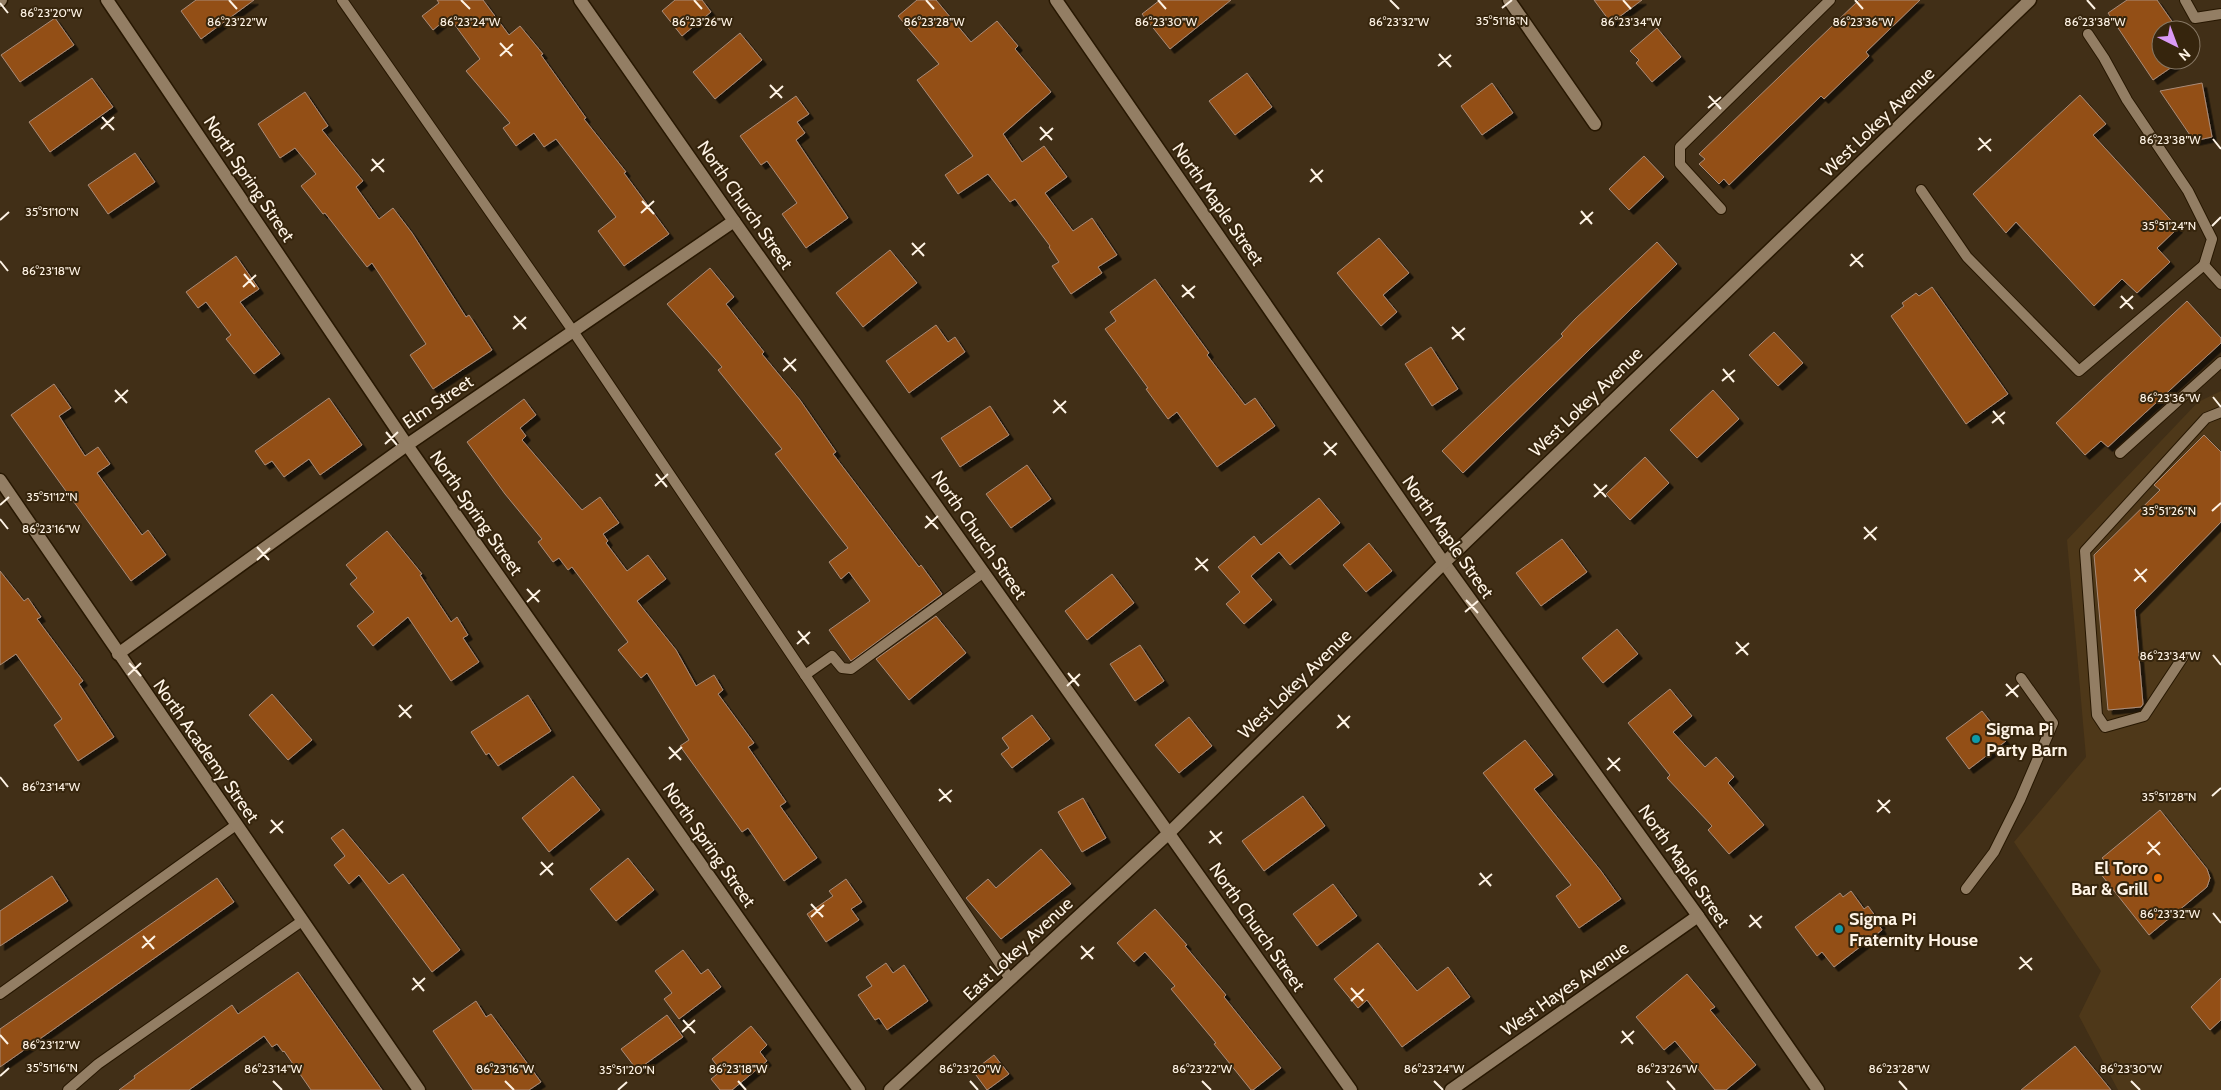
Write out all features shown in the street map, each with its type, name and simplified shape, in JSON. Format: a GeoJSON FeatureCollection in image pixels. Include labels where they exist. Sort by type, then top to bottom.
{"type":"FeatureCollection","features":[{"type":"Feature","properties":{"kind":"street","name":"North Spring Street"},"geometry":{"type":"LineString","coordinates":[[107,0],[407,445],[859,1090]]}},
{"type":"Feature","properties":{"kind":"street","name":"North Church Street"},"geometry":{"type":"LineString","coordinates":[[580,0],[734,221],[1351,1090]]}},
{"type":"Feature","properties":{"kind":"street","name":"North Maple Street"},"geometry":{"type":"LineString","coordinates":[[1056,0],[1444,563],[1698,916],[1818,1090]]}},
{"type":"Feature","properties":{"kind":"street"},"geometry":{"type":"LineString","coordinates":[[1509,0],[1595,124]]}},
{"type":"Feature","properties":{"kind":"street","name":"West Lokey Avenue"},"geometry":{"type":"LineString","coordinates":[[1169,833],[1444,563],[2030,0]]}},
{"type":"Feature","properties":{"kind":"street","name":"Elm Street"},"geometry":{"type":"LineString","coordinates":[[118,654],[407,445],[734,221]]}},
{"type":"Feature","properties":{"kind":"street","name":"North Academy Street"},"geometry":{"type":"LineString","coordinates":[[1,482],[419,1090]]}},
{"type":"Feature","properties":{"kind":"street","name":"East Lokey Avenue"},"geometry":{"type":"LineString","coordinates":[[890,1090],[1169,833]]}},
{"type":"Feature","properties":{"kind":"street","name":"West Hayes Avenue"},"geometry":{"type":"LineString","coordinates":[[1451,1090],[1698,916]]}},
{"type":"Feature","properties":{"kind":"lane"},"geometry":{"type":"LineString","coordinates":[[342,0],[573,331],[1010,979]]}},
{"type":"Feature","properties":{"kind":"lane"},"geometry":{"type":"LineString","coordinates":[[1720,210],[1680,164],[1680,147],[1830,0]]}},
{"type":"Feature","properties":{"kind":"lane"},"geometry":{"type":"LineString","coordinates":[[2185,0],[2195,18],[2221,14]]}},
{"type":"Feature","properties":{"kind":"lane"},"geometry":{"type":"LineString","coordinates":[[1921,190],[1967,257],[2079,371],[2204,265],[2212,239],[2188,191],[2127,100],[2104,58],[2088,34]]}},
{"type":"Feature","properties":{"kind":"lane"},"geometry":{"type":"LineString","coordinates":[[2204,265],[2221,284]]}},
{"type":"Feature","properties":{"kind":"lane"},"geometry":{"type":"LineString","coordinates":[[2120,453],[2221,362]]}},
{"type":"Feature","properties":{"kind":"lane"},"geometry":{"type":"LineString","coordinates":[[2183,657],[2144,716],[2104,727],[2097,715],[2085,551],[2206,418],[2221,412]]}},
{"type":"Feature","properties":{"kind":"lane"},"geometry":{"type":"LineString","coordinates":[[805,675],[832,656],[842,668],[851,669],[984,572]]}},
{"type":"Feature","properties":{"kind":"lane"},"geometry":{"type":"LineString","coordinates":[[1966,889],[1994,852],[2020,800],[2053,723],[2021,678]]}},
{"type":"Feature","properties":{"kind":"lane"},"geometry":{"type":"LineString","coordinates":[[0,994],[236,824]]}},
{"type":"Feature","properties":{"kind":"lane"},"geometry":{"type":"LineString","coordinates":[[68,1090],[98,1064],[302,921]]}},
{"type":"Feature","properties":{"kind":"shaded area"},"geometry":{"type":"Polygon","coordinates":[[[2221,391],[2221,1090],[2118,1090],[2079,1016],[2101,971],[2014,842],[2086,757],[2067,540],[2198,402],[2221,391]]]}},
{"type":"Feature","properties":{"kind":"building"},"geometry":{"type":"Polygon","coordinates":[[[196,0],[254,0],[201,39],[181,11],[196,0]]]}},
{"type":"Feature","properties":{"kind":"building"},"geometry":{"type":"Polygon","coordinates":[[[437,0],[483,0],[509,35],[520,26],[543,54],[541,55],[586,118],[584,119],[626,172],[624,173],[669,234],[624,266],[598,231],[616,217],[556,139],[544,147],[534,133],[516,146],[503,128],[510,123],[466,71],[480,59],[449,17],[433,30],[422,16],[439,3],[437,0]]]}},
{"type":"Feature","properties":{"kind":"building"},"geometry":{"type":"Polygon","coordinates":[[[675,0],[702,0],[711,12],[682,36],[662,11],[675,0]]]}},
{"type":"Feature","properties":{"kind":"building"},"geometry":{"type":"Polygon","coordinates":[[[917,0],[936,0],[971,42],[997,21],[1018,46],[1015,49],[1051,92],[1003,134],[1022,162],[1044,146],[1067,177],[1045,193],[1073,231],[1092,218],[1117,255],[1098,267],[1102,273],[1071,294],[1052,266],[1059,262],[1050,246],[1015,199],[1010,202],[988,174],[958,194],[945,175],[973,156],[917,80],[939,64],[898,16],[917,0]]]}},
{"type":"Feature","properties":{"kind":"building"},"geometry":{"type":"Polygon","coordinates":[[[1160,0],[1231,0],[1170,49],[1142,14],[1160,0]]]}},
{"type":"Feature","properties":{"kind":"building"},"geometry":{"type":"Polygon","coordinates":[[[1594,0],[1642,0],[1611,23],[1594,0]]]}},
{"type":"Feature","properties":{"kind":"building"},"geometry":{"type":"Polygon","coordinates":[[[1859,0],[1920,0],[1866,52],[1869,56],[1824,99],[1821,96],[1729,185],[1724,179],[1719,184],[1699,164],[1705,159],[1699,154],[1859,0]]]}},
{"type":"Feature","properties":{"kind":"building"},"geometry":{"type":"Polygon","coordinates":[[[2127,0],[2157,0],[2171,20],[2151,20],[2151,70],[2168,70],[2153,80],[2108,13],[2127,0]]]}},
{"type":"Feature","properties":{"kind":"building"},"geometry":{"type":"Polygon","coordinates":[[[55,18],[74,45],[20,82],[1,55],[55,18]]]}},
{"type":"Feature","properties":{"kind":"building"},"geometry":{"type":"Polygon","coordinates":[[[1657,28],[1681,57],[1652,82],[1636,63],[1639,60],[1630,51],[1657,28]]]}},
{"type":"Feature","properties":{"kind":"building"},"geometry":{"type":"Polygon","coordinates":[[[740,33],[762,60],[715,99],[693,72],[740,33]]]}},
{"type":"Feature","properties":{"kind":"building"},"geometry":{"type":"Polygon","coordinates":[[[1247,73],[1272,107],[1235,135],[1209,101],[1247,73]]]}},
{"type":"Feature","properties":{"kind":"building"},"geometry":{"type":"Polygon","coordinates":[[[92,78],[113,107],[50,152],[29,122],[92,78]]]}},
{"type":"Feature","properties":{"kind":"building"},"geometry":{"type":"Polygon","coordinates":[[[1492,83],[1513,113],[1482,135],[1461,106],[1492,83]]]}},
{"type":"Feature","properties":{"kind":"building"},"geometry":{"type":"Polygon","coordinates":[[[2202,83],[2212,137],[2194,141],[2160,91],[2202,83]]]}},
{"type":"Feature","properties":{"kind":"building"},"geometry":{"type":"Polygon","coordinates":[[[305,92],[328,126],[322,130],[363,181],[356,187],[379,219],[393,208],[412,233],[466,317],[469,315],[492,350],[433,389],[410,355],[426,344],[372,263],[367,267],[325,213],[323,214],[301,186],[316,174],[295,148],[280,158],[258,124],[305,92]]]}},
{"type":"Feature","properties":{"kind":"building"},"geometry":{"type":"Polygon","coordinates":[[[2080,95],[2106,124],[2093,135],[2178,228],[2157,248],[2170,262],[2137,293],[2122,279],[2094,306],[2016,222],[2006,233],[1973,194],[2080,95]]]}},
{"type":"Feature","properties":{"kind":"building"},"geometry":{"type":"Polygon","coordinates":[[[796,96],[809,114],[797,122],[805,133],[796,140],[848,218],[806,248],[782,214],[797,203],[767,161],[761,165],[740,136],[796,96]]]}},
{"type":"Feature","properties":{"kind":"building"},"geometry":{"type":"Polygon","coordinates":[[[135,153],[155,182],[108,214],[88,185],[135,153]]]}},
{"type":"Feature","properties":{"kind":"building"},"geometry":{"type":"Polygon","coordinates":[[[1644,156],[1664,177],[1629,210],[1609,189],[1644,156]]]}},
{"type":"Feature","properties":{"kind":"building"},"geometry":{"type":"Polygon","coordinates":[[[1379,238],[1409,273],[1383,295],[1397,312],[1381,326],[1337,273],[1379,238]]]}},
{"type":"Feature","properties":{"kind":"building"},"geometry":{"type":"Polygon","coordinates":[[[1657,242],[1677,264],[1463,473],[1442,451],[1563,336],[1561,334],[1575,319],[1657,242]]]}},
{"type":"Feature","properties":{"kind":"building"},"geometry":{"type":"Polygon","coordinates":[[[890,250],[917,283],[863,327],[836,293],[890,250]]]}},
{"type":"Feature","properties":{"kind":"building"},"geometry":{"type":"Polygon","coordinates":[[[236,256],[259,289],[240,302],[280,354],[254,374],[226,339],[231,335],[206,302],[198,308],[186,292],[236,256]]]}},
{"type":"Feature","properties":{"kind":"building"},"geometry":{"type":"Polygon","coordinates":[[[710,268],[734,297],[726,304],[764,352],[762,354],[800,400],[836,452],[833,454],[919,567],[921,565],[942,594],[851,661],[829,630],[870,601],[849,572],[841,579],[829,562],[848,548],[775,454],[782,449],[718,370],[722,367],[667,304],[710,268]]]}},
{"type":"Feature","properties":{"kind":"building"},"geometry":{"type":"Polygon","coordinates":[[[1155,279],[1209,353],[1207,355],[1245,405],[1255,398],[1275,426],[1217,467],[1177,412],[1168,419],[1105,329],[1116,321],[1110,312],[1155,279]]]}},
{"type":"Feature","properties":{"kind":"building"},"geometry":{"type":"Polygon","coordinates":[[[1932,287],[2008,394],[1966,424],[1891,316],[1904,306],[1902,303],[1916,293],[1919,296],[1932,287]]]}},
{"type":"Feature","properties":{"kind":"building"},"geometry":{"type":"Polygon","coordinates":[[[2187,301],[2221,338],[2221,343],[2108,447],[2101,441],[2085,455],[2056,423],[2187,301]]]}},
{"type":"Feature","properties":{"kind":"building"},"geometry":{"type":"Polygon","coordinates":[[[936,325],[948,342],[955,337],[965,352],[909,393],[886,361],[936,325]]]}},
{"type":"Feature","properties":{"kind":"building"},"geometry":{"type":"Polygon","coordinates":[[[1774,332],[1803,363],[1778,386],[1749,355],[1774,332]]]}},
{"type":"Feature","properties":{"kind":"building"},"geometry":{"type":"Polygon","coordinates":[[[1431,347],[1458,389],[1432,406],[1405,364],[1431,347]]]}},
{"type":"Feature","properties":{"kind":"building"},"geometry":{"type":"Polygon","coordinates":[[[54,384],[71,408],[59,416],[85,456],[98,447],[110,464],[97,473],[142,535],[148,530],[166,555],[131,581],[11,415],[54,384]]]}},
{"type":"Feature","properties":{"kind":"building"},"geometry":{"type":"Polygon","coordinates":[[[1713,390],[1739,419],[1697,458],[1670,430],[1713,390]]]}},
{"type":"Feature","properties":{"kind":"building"},"geometry":{"type":"Polygon","coordinates":[[[329,398],[362,445],[320,475],[309,459],[284,477],[272,461],[265,465],[255,451],[329,398]]]}},
{"type":"Feature","properties":{"kind":"building"},"geometry":{"type":"Polygon","coordinates":[[[524,399],[536,415],[520,428],[526,436],[522,440],[582,510],[600,497],[619,523],[603,534],[608,541],[606,543],[627,571],[648,555],[666,579],[637,601],[676,650],[696,686],[714,675],[723,690],[718,694],[754,743],[748,747],[786,802],[780,806],[817,858],[784,881],[748,828],[742,832],[680,746],[689,740],[647,673],[641,678],[618,650],[628,642],[572,567],[568,570],[559,558],[553,562],[538,542],[542,539],[505,494],[467,442],[524,399]]]}},
{"type":"Feature","properties":{"kind":"building"},"geometry":{"type":"Polygon","coordinates":[[[990,406],[1009,435],[960,467],[941,438],[990,406]]]}},
{"type":"Feature","properties":{"kind":"building"},"geometry":{"type":"Polygon","coordinates":[[[2204,435],[2221,452],[2221,522],[2135,610],[2143,704],[2141,707],[2108,710],[2094,555],[2160,490],[2154,485],[2204,435]]]}},
{"type":"Feature","properties":{"kind":"building"},"geometry":{"type":"Polygon","coordinates":[[[1645,457],[1669,483],[1630,520],[1606,494],[1645,457]]]}},
{"type":"Feature","properties":{"kind":"building"},"geometry":{"type":"Polygon","coordinates":[[[1027,465],[1051,499],[1011,528],[986,494],[1027,465]]]}},
{"type":"Feature","properties":{"kind":"building"},"geometry":{"type":"Polygon","coordinates":[[[1319,498],[1340,523],[1290,565],[1279,552],[1251,576],[1272,600],[1244,624],[1226,604],[1240,592],[1218,567],[1254,536],[1261,545],[1319,498]]]}},
{"type":"Feature","properties":{"kind":"building"},"geometry":{"type":"Polygon","coordinates":[[[387,531],[422,574],[420,575],[451,622],[457,617],[468,635],[463,638],[479,662],[451,681],[408,617],[373,646],[357,626],[374,612],[350,584],[357,578],[346,565],[387,531]]]}},
{"type":"Feature","properties":{"kind":"building"},"geometry":{"type":"Polygon","coordinates":[[[1562,539],[1587,572],[1541,606],[1516,573],[1562,539]]]}},
{"type":"Feature","properties":{"kind":"building"},"geometry":{"type":"Polygon","coordinates":[[[1369,543],[1392,571],[1366,592],[1343,565],[1369,543]]]}},
{"type":"Feature","properties":{"kind":"building"},"geometry":{"type":"Polygon","coordinates":[[[0,571],[24,601],[28,598],[41,617],[37,619],[83,681],[79,684],[114,737],[78,761],[54,725],[62,719],[16,654],[0,665],[0,571]]]}},
{"type":"Feature","properties":{"kind":"building"},"geometry":{"type":"Polygon","coordinates":[[[1112,574],[1134,603],[1087,640],[1065,611],[1112,574]]]}},
{"type":"Feature","properties":{"kind":"building"},"geometry":{"type":"Polygon","coordinates":[[[936,616],[966,653],[909,700],[876,659],[936,616]]]}},
{"type":"Feature","properties":{"kind":"building"},"geometry":{"type":"Polygon","coordinates":[[[1617,629],[1638,654],[1603,683],[1582,658],[1617,629]]]}},
{"type":"Feature","properties":{"kind":"building"},"geometry":{"type":"Polygon","coordinates":[[[1140,645],[1164,681],[1135,701],[1110,664],[1140,645]]]}},
{"type":"Feature","properties":{"kind":"building"},"geometry":{"type":"Polygon","coordinates":[[[1670,689],[1692,716],[1673,732],[1705,767],[1716,757],[1734,777],[1728,783],[1764,825],[1729,854],[1708,830],[1712,826],[1667,778],[1670,775],[1628,723],[1670,689]]]}},
{"type":"Feature","properties":{"kind":"building"},"geometry":{"type":"Polygon","coordinates":[[[272,694],[312,740],[288,760],[249,715],[272,694]]]}},
{"type":"Feature","properties":{"kind":"building"},"geometry":{"type":"Polygon","coordinates":[[[528,695],[551,731],[498,766],[489,753],[486,755],[471,732],[528,695]]]}},
{"type":"Feature","properties":{"kind":"building","name":"Sigma Pi Party Barn"},"geometry":{"type":"Polygon","coordinates":[[[1982,711],[2006,741],[1969,769],[1946,738],[1982,711]]]}},
{"type":"Feature","properties":{"kind":"building"},"geometry":{"type":"Polygon","coordinates":[[[1032,715],[1050,739],[1012,768],[1001,754],[1009,748],[1002,738],[1032,715]]]}},
{"type":"Feature","properties":{"kind":"building"},"geometry":{"type":"Polygon","coordinates":[[[1189,717],[1212,746],[1179,773],[1155,745],[1189,717]]]}},
{"type":"Feature","properties":{"kind":"building"},"geometry":{"type":"Polygon","coordinates":[[[1525,740],[1553,775],[1534,789],[1601,871],[1621,899],[1579,928],[1556,896],[1571,885],[1483,773],[1525,740]]]}},
{"type":"Feature","properties":{"kind":"building"},"geometry":{"type":"Polygon","coordinates":[[[573,776],[600,810],[549,852],[522,818],[573,776]]]}},
{"type":"Feature","properties":{"kind":"building"},"geometry":{"type":"Polygon","coordinates":[[[1303,796],[1325,826],[1264,871],[1242,841],[1303,796]]]}},
{"type":"Feature","properties":{"kind":"building"},"geometry":{"type":"Polygon","coordinates":[[[1083,798],[1106,838],[1082,852],[1058,812],[1083,798]]]}},
{"type":"Feature","properties":{"kind":"building"},"geometry":{"type":"Polygon","coordinates":[[[2160,810],[2207,869],[2210,878],[2207,887],[2149,935],[2100,873],[2110,865],[2102,858],[2160,810]]]}},
{"type":"Feature","properties":{"kind":"building"},"geometry":{"type":"Polygon","coordinates":[[[343,829],[389,884],[403,874],[460,950],[432,972],[359,875],[349,884],[334,865],[345,856],[331,838],[343,829]]]}},
{"type":"Feature","properties":{"kind":"building"},"geometry":{"type":"Polygon","coordinates":[[[1041,849],[1071,884],[1001,939],[966,898],[988,879],[996,888],[1041,849]]]}},
{"type":"Feature","properties":{"kind":"building"},"geometry":{"type":"Polygon","coordinates":[[[628,858],[654,890],[616,921],[590,889],[628,858]]]}},
{"type":"Feature","properties":{"kind":"building"},"geometry":{"type":"Polygon","coordinates":[[[52,876],[68,901],[0,946],[0,911],[52,876]]]}},
{"type":"Feature","properties":{"kind":"building"},"geometry":{"type":"Polygon","coordinates":[[[217,878],[234,902],[0,1067],[0,1029],[217,878]]]}},
{"type":"Feature","properties":{"kind":"building"},"geometry":{"type":"Polygon","coordinates":[[[846,879],[862,902],[851,909],[859,920],[826,942],[807,914],[833,896],[829,891],[846,879]]]}},
{"type":"Feature","properties":{"kind":"building"},"geometry":{"type":"Polygon","coordinates":[[[1333,884],[1357,916],[1317,946],[1293,914],[1333,884]]]}},
{"type":"Feature","properties":{"kind":"building","name":"Sigma Pi Fraternity House"},"geometry":{"type":"Polygon","coordinates":[[[1851,891],[1864,909],[1868,906],[1881,924],[1879,925],[1882,930],[1834,967],[1822,952],[1817,956],[1795,927],[1840,893],[1843,897],[1851,891]]]}},
{"type":"Feature","properties":{"kind":"building"},"geometry":{"type":"Polygon","coordinates":[[[1155,909],[1187,945],[1185,946],[1226,995],[1224,997],[1281,1068],[1253,1090],[1251,1090],[1214,1044],[1216,1043],[1171,989],[1175,986],[1145,952],[1134,962],[1117,943],[1155,909]]]}},
{"type":"Feature","properties":{"kind":"building"},"geometry":{"type":"Polygon","coordinates":[[[1378,943],[1417,991],[1448,967],[1470,997],[1402,1047],[1367,1000],[1358,1008],[1334,979],[1378,943]]]}},
{"type":"Feature","properties":{"kind":"building"},"geometry":{"type":"Polygon","coordinates":[[[683,950],[701,974],[708,969],[721,987],[679,1019],[664,999],[672,993],[655,971],[683,950]]]}},
{"type":"Feature","properties":{"kind":"building"},"geometry":{"type":"Polygon","coordinates":[[[886,963],[893,973],[904,965],[928,1001],[887,1030],[879,1018],[875,1020],[858,995],[872,986],[866,977],[886,963]]]}},
{"type":"Feature","properties":{"kind":"building"},"geometry":{"type":"Polygon","coordinates":[[[298,972],[382,1090],[311,1090],[284,1051],[277,1044],[272,1047],[264,1036],[189,1090],[119,1090],[135,1078],[134,1076],[232,1005],[238,1014],[298,972]]]}},
{"type":"Feature","properties":{"kind":"building"},"geometry":{"type":"Polygon","coordinates":[[[1687,974],[1715,1007],[1710,1010],[1756,1065],[1726,1090],[1715,1090],[1675,1041],[1664,1050],[1636,1017],[1687,974]]]}},
{"type":"Feature","properties":{"kind":"building"},"geometry":{"type":"Polygon","coordinates":[[[2221,978],[2221,1020],[2210,1030],[2191,1007],[2221,978]]]}},
{"type":"Feature","properties":{"kind":"building"},"geometry":{"type":"Polygon","coordinates":[[[476,1001],[486,1017],[491,1014],[541,1082],[529,1090],[473,1090],[433,1031],[476,1001]]]}},
{"type":"Feature","properties":{"kind":"building"},"geometry":{"type":"Polygon","coordinates":[[[667,1015],[683,1037],[637,1070],[621,1049],[667,1015]]]}},
{"type":"Feature","properties":{"kind":"building"},"geometry":{"type":"Polygon","coordinates":[[[751,1026],[767,1045],[760,1052],[767,1061],[732,1090],[720,1090],[711,1079],[721,1071],[712,1059],[751,1026]]]}},
{"type":"Feature","properties":{"kind":"building"},"geometry":{"type":"Polygon","coordinates":[[[2075,1046],[2111,1090],[2021,1090],[2075,1046]]]}},
{"type":"Feature","properties":{"kind":"building"},"geometry":{"type":"Polygon","coordinates":[[[994,1055],[1009,1074],[987,1090],[973,1071],[994,1055]]]}},
{"type":"Feature","properties":{"kind":"place","name":"Sigma Pi Party Barn"},"geometry":{"type":"Point","coordinates":[1976,739]}},
{"type":"Feature","properties":{"kind":"place","name":"El Toro Bar & Grill"},"geometry":{"type":"Point","coordinates":[2158,878]}},
{"type":"Feature","properties":{"kind":"place","name":"Sigma Pi Fraternity House"},"geometry":{"type":"Point","coordinates":[1839,929]}}]}
